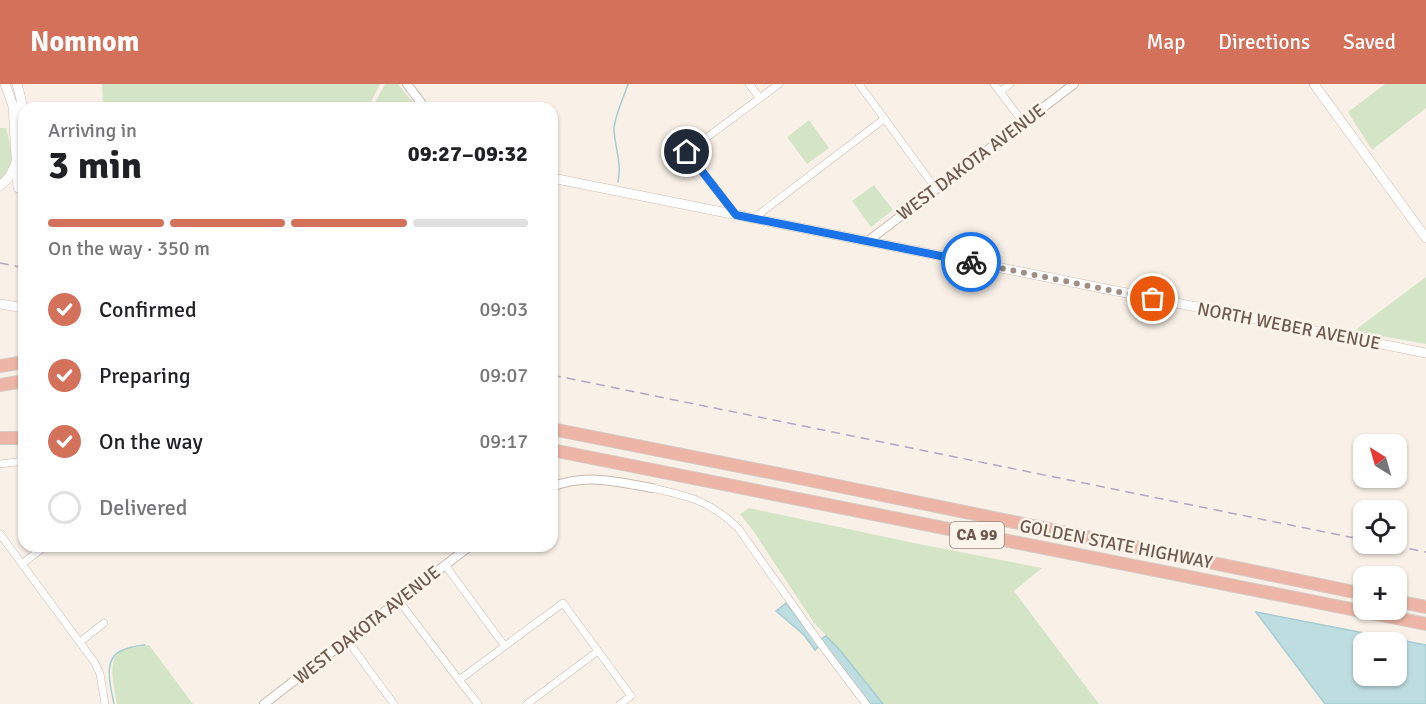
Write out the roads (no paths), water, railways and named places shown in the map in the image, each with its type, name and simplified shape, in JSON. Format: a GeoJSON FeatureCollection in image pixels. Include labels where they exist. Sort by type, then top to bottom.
{"type":"FeatureCollection","features":[{"type":"Feature","properties":{"kind":"highway"},"geometry":{"type":"LineString","coordinates":[[0,366],[18,363]]}},
{"type":"Feature","properties":{"kind":"highway"},"geometry":{"type":"LineString","coordinates":[[0,385],[18,382]]}},
{"type":"Feature","properties":{"kind":"highway","name":"GOLDEN STATE HIGHWAY"},"geometry":{"type":"LineString","coordinates":[[558,430],[1353,592]]}},
{"type":"Feature","properties":{"kind":"highway"},"geometry":{"type":"LineString","coordinates":[[0,438],[18,438]]}},
{"type":"Feature","properties":{"kind":"highway","name":"GOLDEN STATE HIGHWAY"},"geometry":{"type":"LineString","coordinates":[[558,451],[1426,624]]}},
{"type":"Feature","properties":{"kind":"highway"},"geometry":{"type":"LineString","coordinates":[[1407,603],[1426,607]]}},
{"type":"Feature","properties":{"kind":"main road"},"geometry":{"type":"LineString","coordinates":[[5,84],[13,106],[18,168]]}},
{"type":"Feature","properties":{"kind":"main road"},"geometry":{"type":"LineString","coordinates":[[17,84],[21,102]]}},
{"type":"Feature","properties":{"kind":"main road"},"geometry":{"type":"LineString","coordinates":[[1314,84],[1426,238]]}},
{"type":"Feature","properties":{"kind":"main road"},"geometry":{"type":"LineString","coordinates":[[0,188],[10,176],[17,161]]}},
{"type":"Feature","properties":{"kind":"main road","name":"NORTH WEBER AVENUE"},"geometry":{"type":"LineString","coordinates":[[558,179],[1426,353]]}},
{"type":"Feature","properties":{"kind":"main road"},"geometry":{"type":"LineString","coordinates":[[0,188],[18,188]]}},
{"type":"Feature","properties":{"kind":"main road"},"geometry":{"type":"LineString","coordinates":[[0,304],[18,308]]}},
{"type":"Feature","properties":{"kind":"street"},"geometry":{"type":"LineString","coordinates":[[407,84],[420,102]]}},
{"type":"Feature","properties":{"kind":"street"},"geometry":{"type":"LineString","coordinates":[[749,84],[760,98]]}},
{"type":"Feature","properties":{"kind":"street"},"geometry":{"type":"LineString","coordinates":[[736,215],[687,152],[779,84]]}},
{"type":"Feature","properties":{"kind":"street"},"geometry":{"type":"LineString","coordinates":[[859,84],[936,189]]}},
{"type":"Feature","properties":{"kind":"street"},"geometry":{"type":"LineString","coordinates":[[994,84],[1023,122]]}},
{"type":"Feature","properties":{"kind":"street"},"geometry":{"type":"LineString","coordinates":[[1000,92],[1010,84]]}},
{"type":"Feature","properties":{"kind":"street","name":"WEST DAKOTA AVENUE"},"geometry":{"type":"LineString","coordinates":[[868,241],[1074,84]]}},
{"type":"Feature","properties":{"kind":"street"},"geometry":{"type":"LineString","coordinates":[[754,219],[884,118]]}},
{"type":"Feature","properties":{"kind":"street"},"geometry":{"type":"LineString","coordinates":[[0,464],[18,462]]}},
{"type":"Feature","properties":{"kind":"street"},"geometry":{"type":"LineString","coordinates":[[558,485],[588,478],[607,479],[682,495],[712,507],[746,537],[866,704]]}},
{"type":"Feature","properties":{"kind":"street"},"geometry":{"type":"LineString","coordinates":[[0,534],[98,668],[105,704]]}},
{"type":"Feature","properties":{"kind":"street"},"geometry":{"type":"LineString","coordinates":[[22,564],[37,552]]}},
{"type":"Feature","properties":{"kind":"street","name":"WEST DAKOTA AVENUE"},"geometry":{"type":"LineString","coordinates":[[264,704],[462,552]]}},
{"type":"Feature","properties":{"kind":"street"},"geometry":{"type":"LineString","coordinates":[[445,565],[504,645]]}},
{"type":"Feature","properties":{"kind":"street"},"geometry":{"type":"LineString","coordinates":[[399,601],[478,704]]}},
{"type":"Feature","properties":{"kind":"street"},"geometry":{"type":"LineString","coordinates":[[459,680],[563,603],[631,696],[620,704]]}},
{"type":"Feature","properties":{"kind":"street"},"geometry":{"type":"LineString","coordinates":[[80,642],[104,623]]}},
{"type":"Feature","properties":{"kind":"street"},"geometry":{"type":"LineString","coordinates":[[347,640],[394,704]]}},
{"type":"Feature","properties":{"kind":"street"},"geometry":{"type":"LineString","coordinates":[[527,704],[598,651]]}},
{"type":"Feature","properties":{"kind":"water"},"geometry":{"type":"Polygon","coordinates":[[[786,603],[819,646],[815,650],[804,635],[776,611],[786,603]]]}},
{"type":"Feature","properties":{"kind":"water"},"geometry":{"type":"Polygon","coordinates":[[[1256,612],[1359,632],[1353,632],[1353,686],[1407,686],[1407,641],[1426,645],[1426,704],[1325,704],[1256,612]]]}},
{"type":"Feature","properties":{"kind":"water"},"geometry":{"type":"Polygon","coordinates":[[[826,636],[883,704],[870,704],[821,639],[826,636]]]}},
{"type":"Feature","properties":{"kind":"waterway"},"geometry":{"type":"LineString","coordinates":[[618,182],[619,168],[614,125],[628,84]]}},
{"type":"Feature","properties":{"kind":"waterway"},"geometry":{"type":"LineString","coordinates":[[114,704],[109,674],[111,660],[124,650],[145,645]]}},
{"type":"Feature","properties":{"kind":"railway"},"geometry":{"type":"LineString","coordinates":[[0,263],[18,267]]}},
{"type":"Feature","properties":{"kind":"railway"},"geometry":{"type":"LineString","coordinates":[[558,376],[1353,538]]}},
{"type":"Feature","properties":{"kind":"railway"},"geometry":{"type":"LineString","coordinates":[[1407,548],[1426,552]]}}]}
